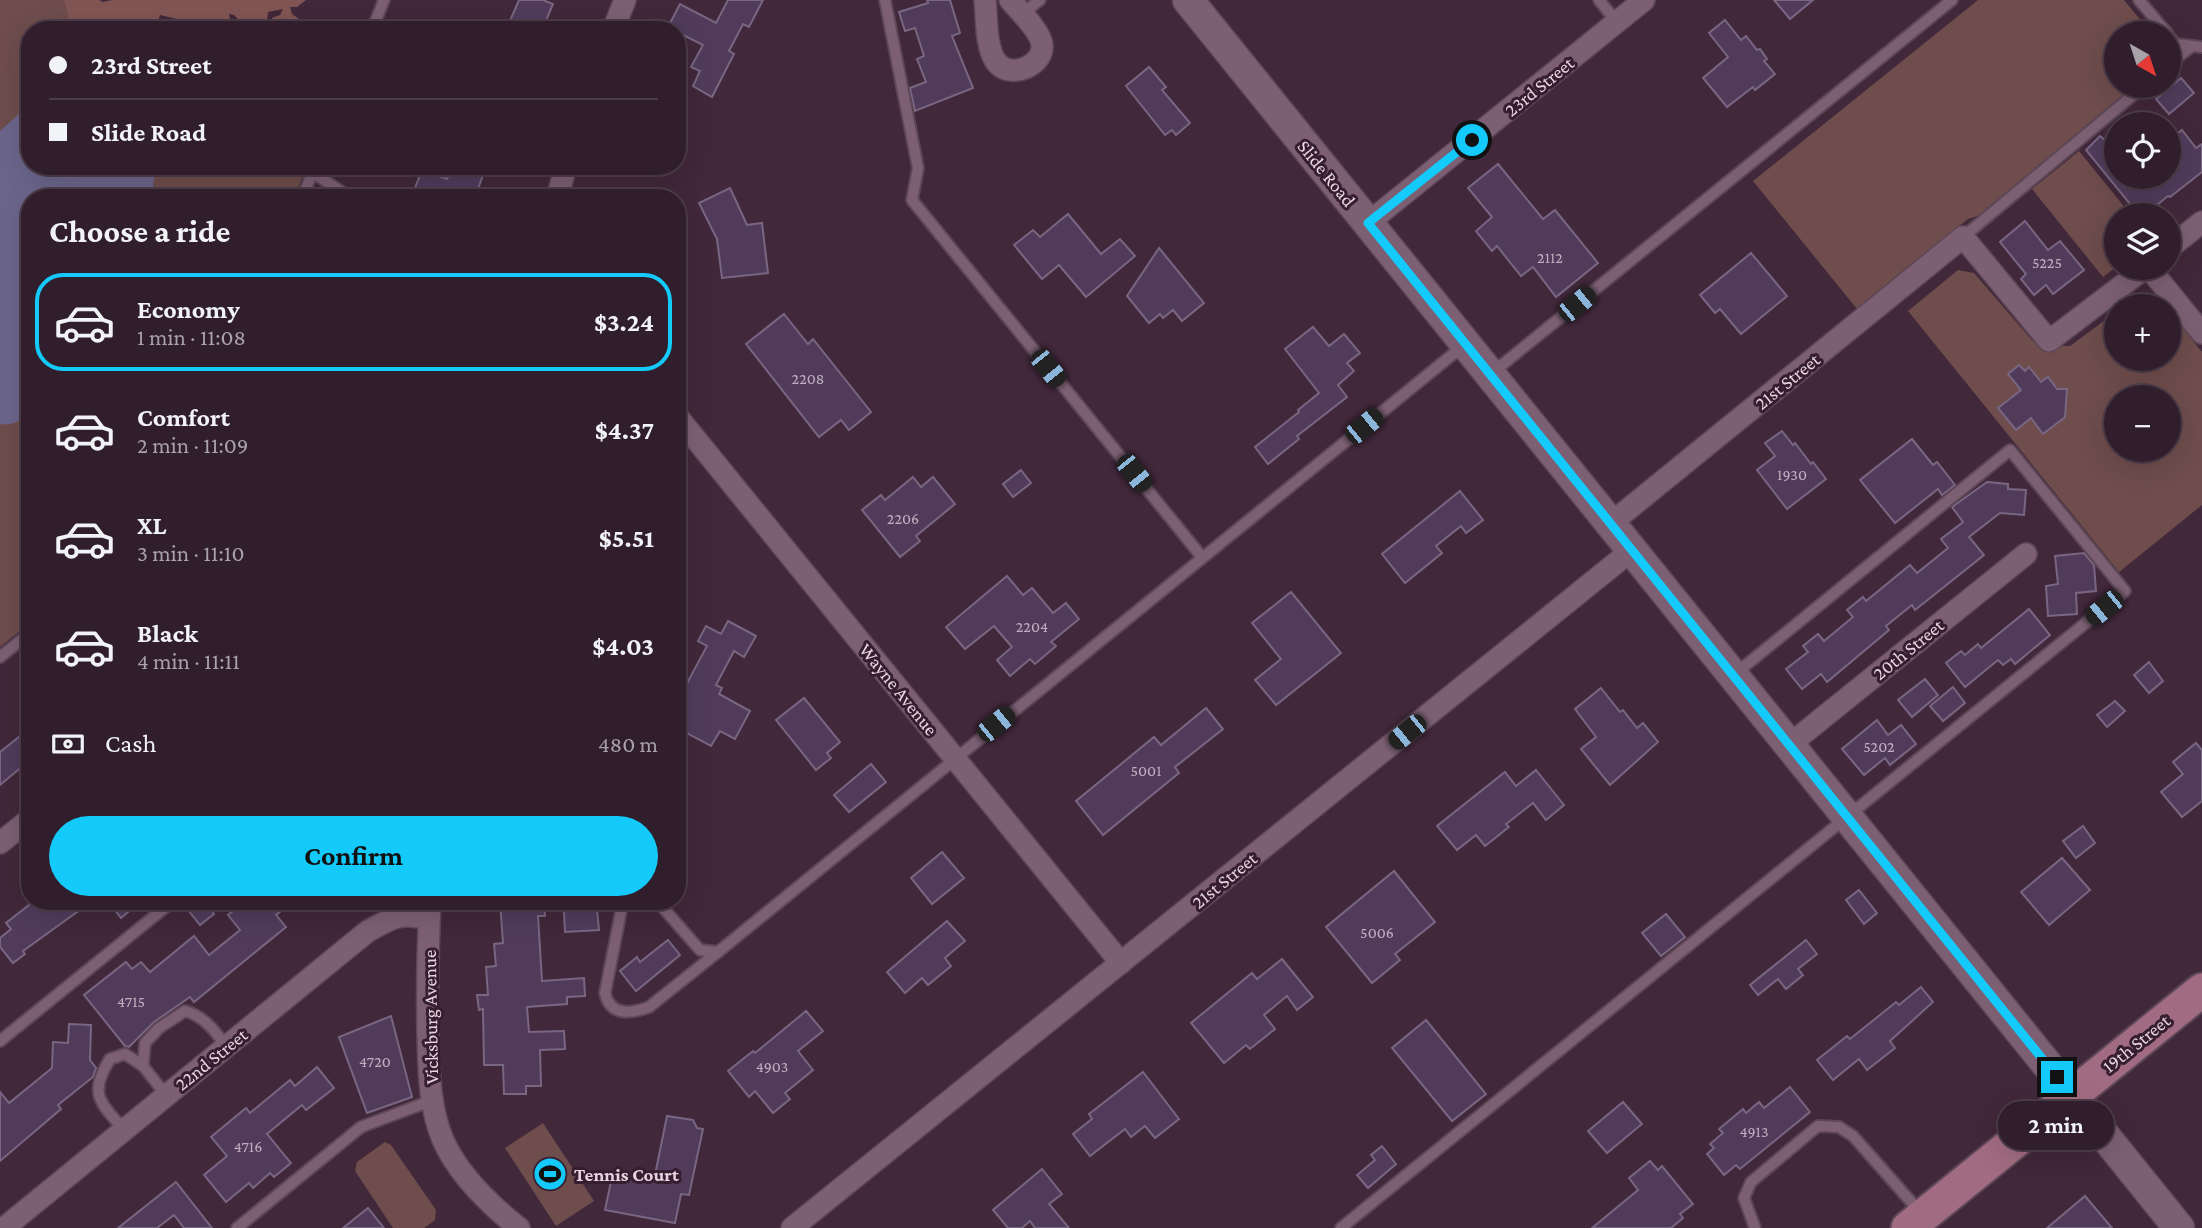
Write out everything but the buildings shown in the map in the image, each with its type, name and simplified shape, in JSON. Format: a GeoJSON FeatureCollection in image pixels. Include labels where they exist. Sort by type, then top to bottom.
{"type":"FeatureCollection","features":[{"type":"Feature","properties":{"kind":"main road","name":"Slide Road"},"geometry":{"type":"LineString","coordinates":[[1188,0],[2179,1228]]}},
{"type":"Feature","properties":{"kind":"main road","name":"19th Street"},"geometry":{"type":"LineString","coordinates":[[1915,1222],[2202,989]]}},
{"type":"Feature","properties":{"kind":"street"},"geometry":{"type":"LineString","coordinates":[[617,21],[625,0]]}},
{"type":"Feature","properties":{"kind":"street"},"geometry":{"type":"LineString","coordinates":[[985,0],[994,59],[999,65],[1013,71],[1021,71],[1037,60],[1042,45],[1039,36],[1016,7]]}},
{"type":"Feature","properties":{"kind":"street","name":"23rd Street"},"geometry":{"type":"LineString","coordinates":[[1368,223],[1644,0]]}},
{"type":"Feature","properties":{"kind":"street"},"geometry":{"type":"LineString","coordinates":[[2181,239],[2202,222]]}},
{"type":"Feature","properties":{"kind":"street"},"geometry":{"type":"LineString","coordinates":[[1963,237],[2049,341],[2131,280]]}},
{"type":"Feature","properties":{"kind":"street","name":"21st Street"},"geometry":{"type":"LineString","coordinates":[[1610,524],[1963,237]]}},
{"type":"Feature","properties":{"kind":"street"},"geometry":{"type":"LineString","coordinates":[[2157,280],[2202,333]]}},
{"type":"Feature","properties":{"kind":"street","name":"Wayne Avenue"},"geometry":{"type":"LineString","coordinates":[[686,427],[1121,963]]}},
{"type":"Feature","properties":{"kind":"street","name":"21st Street"},"geometry":{"type":"LineString","coordinates":[[792,1228],[812,1219],[1121,963],[1632,550]]}},
{"type":"Feature","properties":{"kind":"street","name":"20th Street"},"geometry":{"type":"LineString","coordinates":[[1789,745],[2026,554]]}},
{"type":"Feature","properties":{"kind":"street"},"geometry":{"type":"LineString","coordinates":[[0,843],[21,826]]}},
{"type":"Feature","properties":{"kind":"street","name":"22nd Street"},"geometry":{"type":"LineString","coordinates":[[4,1228],[368,931],[390,919],[429,910]]}},
{"type":"Feature","properties":{"kind":"street","name":"Vicksburg Avenue"},"geometry":{"type":"LineString","coordinates":[[429,910],[426,980],[429,1080],[443,1140],[474,1185],[501,1214],[519,1228]]}},
{"type":"Feature","properties":{"kind":"lane"},"geometry":{"type":"LineString","coordinates":[[376,21],[384,0]]}},
{"type":"Feature","properties":{"kind":"lane"},"geometry":{"type":"LineString","coordinates":[[885,0],[918,168],[912,200],[1202,557]]}},
{"type":"Feature","properties":{"kind":"lane"},"geometry":{"type":"LineString","coordinates":[[1016,7],[1040,0]]}},
{"type":"Feature","properties":{"kind":"lane"},"geometry":{"type":"LineString","coordinates":[[1599,0],[1617,22]]}},
{"type":"Feature","properties":{"kind":"lane"},"geometry":{"type":"LineString","coordinates":[[1490,375],[1952,0]]}},
{"type":"Feature","properties":{"kind":"lane"},"geometry":{"type":"LineString","coordinates":[[2139,0],[2156,21]]}},
{"type":"Feature","properties":{"kind":"lane"},"geometry":{"type":"LineString","coordinates":[[2181,56],[2197,46]]}},
{"type":"Feature","properties":{"kind":"lane"},"geometry":{"type":"LineString","coordinates":[[1963,237],[2130,98]]}},
{"type":"Feature","properties":{"kind":"lane"},"geometry":{"type":"LineString","coordinates":[[322,175],[340,189]]}},
{"type":"Feature","properties":{"kind":"lane"},"geometry":{"type":"LineString","coordinates":[[621,910],[605,993],[607,1001],[621,1013],[649,1007],[1465,344]]}},
{"type":"Feature","properties":{"kind":"lane"},"geometry":{"type":"LineString","coordinates":[[1341,1228],[2125,591],[2010,450],[1733,676]]}},
{"type":"Feature","properties":{"kind":"lane"},"geometry":{"type":"LineString","coordinates":[[0,657],[21,641]]}},
{"type":"Feature","properties":{"kind":"lane"},"geometry":{"type":"LineString","coordinates":[[0,1041],[162,910]]}},
{"type":"Feature","properties":{"kind":"lane"},"geometry":{"type":"LineString","coordinates":[[665,910],[700,950],[718,952]]}},
{"type":"Feature","properties":{"kind":"lane"},"geometry":{"type":"LineString","coordinates":[[143,1066],[145,1043],[159,1028],[185,1011],[196,1014],[226,1046]]}},
{"type":"Feature","properties":{"kind":"lane"},"geometry":{"type":"LineString","coordinates":[[124,1130],[97,1093],[97,1081],[110,1059],[125,1054],[143,1066],[166,1095]]}},
{"type":"Feature","properties":{"kind":"lane"},"geometry":{"type":"LineString","coordinates":[[237,1228],[361,1127],[433,1100]]}},
{"type":"Feature","properties":{"kind":"lane"},"geometry":{"type":"LineString","coordinates":[[1755,1228],[1744,1198],[1751,1182],[1818,1126],[1839,1127],[1853,1136],[1915,1222]]}},
{"type":"Feature","properties":{"kind":"shaded area"},"geometry":{"type":"Polygon","coordinates":[[[0,0],[70,0],[92,21],[21,21],[21,175],[303,175],[298,189],[21,189],[21,630],[0,647],[0,0]]]}},
{"type":"Feature","properties":{"kind":"shaded area"},"geometry":{"type":"Polygon","coordinates":[[[64,0],[306,0],[297,7],[290,7],[292,14],[302,21],[271,21],[283,9],[268,12],[267,21],[240,21],[229,14],[230,21],[178,21],[160,15],[158,21],[70,21],[64,0]]]}},
{"type":"Feature","properties":{"kind":"shaded area"},"geometry":{"type":"Polygon","coordinates":[[[1978,0],[2124,0],[2141,21],[2104,21],[2104,98],[2123,98],[1980,215],[1968,219],[1857,309],[1753,181],[1978,0]]]}},
{"type":"Feature","properties":{"kind":"shaded area"},"geometry":{"type":"Polygon","coordinates":[[[21,112],[21,175],[154,175],[153,189],[21,189],[21,419],[9,424],[0,424],[0,131],[21,112]]]}},
{"type":"Feature","properties":{"kind":"shaded area"},"geometry":{"type":"Polygon","coordinates":[[[2079,151],[2104,182],[2104,189],[2110,189],[2121,203],[2104,203],[2104,276],[2103,277],[2032,189],[2079,151]]]}},
{"type":"Feature","properties":{"kind":"shaded area"},"geometry":{"type":"Polygon","coordinates":[[[1958,270],[1974,273],[2039,345],[2070,346],[2104,321],[2104,371],[2181,371],[2181,326],[2202,352],[2202,505],[2119,572],[1908,311],[1958,270]]]}},
{"type":"Feature","properties":{"kind":"shaded area","name":"Tennis Court"},"geometry":{"type":"Polygon","coordinates":[[[543,1123],[594,1201],[556,1226],[505,1148],[543,1123]]]}},
{"type":"Feature","properties":{"kind":"shaded area"},"geometry":{"type":"Polygon","coordinates":[[[385,1142],[391,1145],[436,1210],[435,1220],[424,1228],[393,1228],[355,1171],[357,1162],[385,1142]]]}},
{"type":"Feature","properties":{"kind":"place","name":"Tennis Court"},"geometry":{"type":"Point","coordinates":[550,1174]}},
{"type":"Feature","properties":{"kind":"route"},"geometry":{"type":"LineString","coordinates":[[1472,140],[1368,223],[2057,1077]]}}]}
